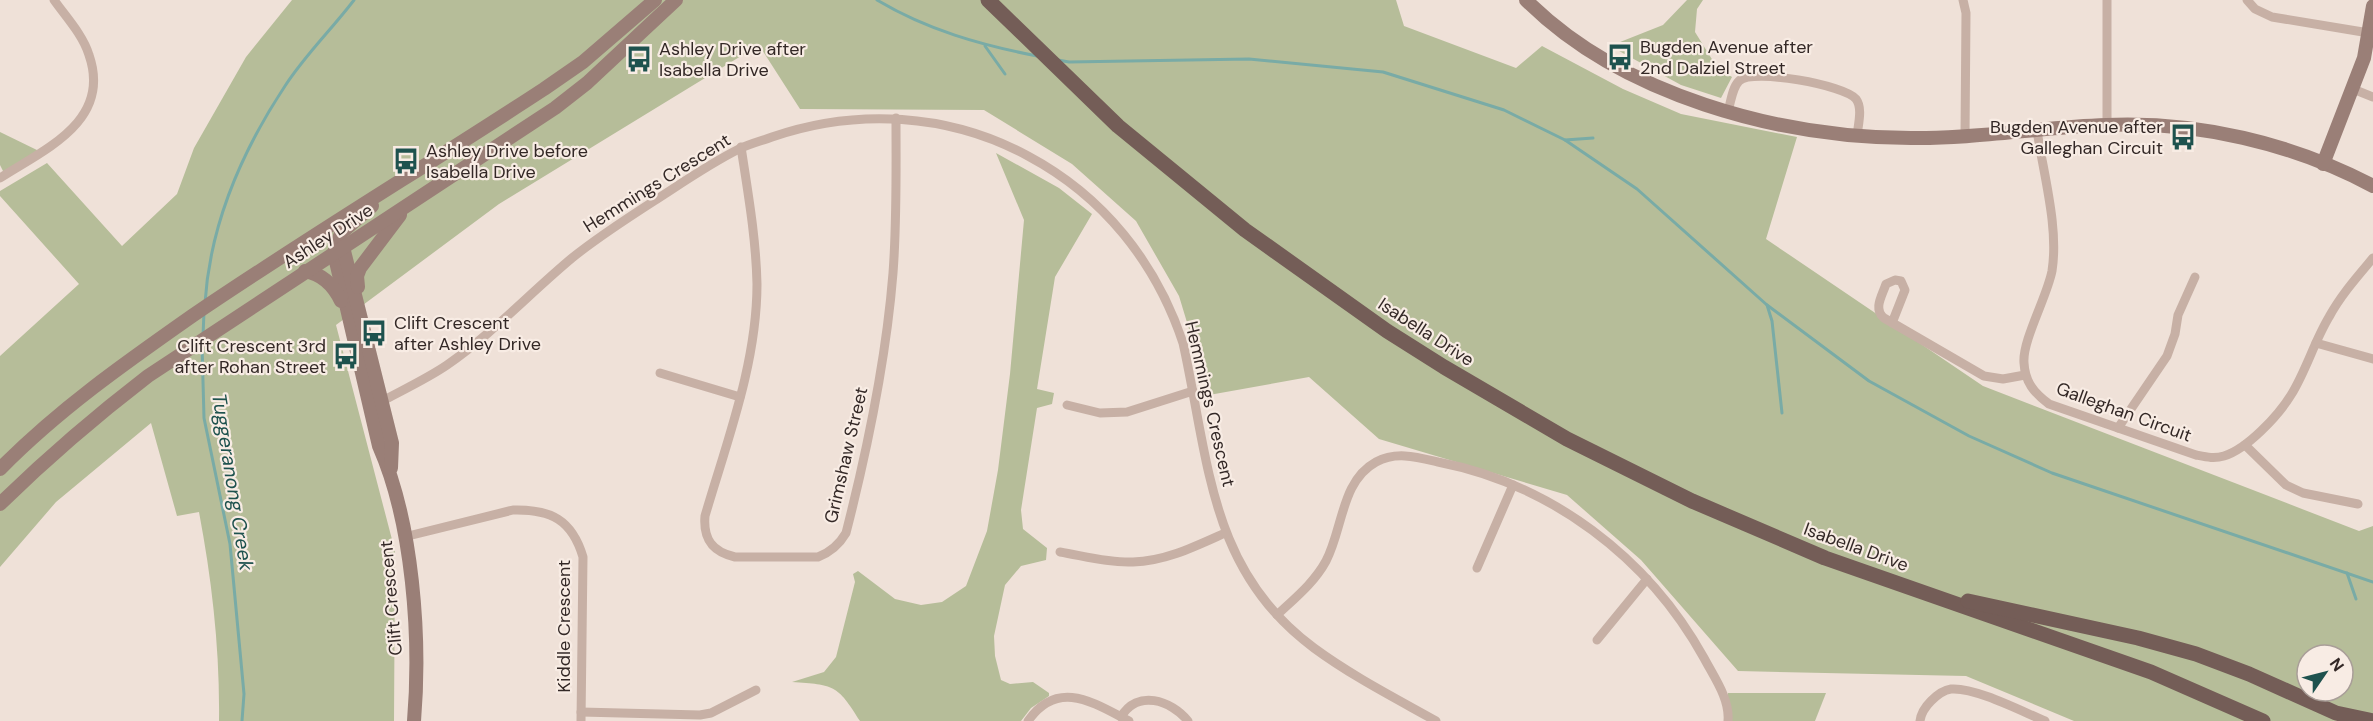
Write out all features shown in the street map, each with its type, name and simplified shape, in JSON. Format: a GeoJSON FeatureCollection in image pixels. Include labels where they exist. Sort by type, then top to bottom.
{"type":"FeatureCollection","features":[{"type":"Feature","properties":{"kind":"main road","name":"Ashley Drive"},"geometry":{"type":"LineString","coordinates":[[0,469],[119,366],[286,252],[499,118],[583,62],[655,0]]}},
{"type":"Feature","properties":{"kind":"main road","name":"Ashley Drive"},"geometry":{"type":"LineString","coordinates":[[0,504],[38,466],[92,420],[170,361],[337,248],[406,206],[555,108],[587,83],[676,0]]}},
{"type":"Feature","properties":{"kind":"main road","name":"Isabella Drive"},"geometry":{"type":"LineString","coordinates":[[988,0],[1077,89],[1160,162],[1245,230],[1316,282],[1444,367],[1567,439],[1692,501],[1825,558],[2151,672],[2263,721]]}},
{"type":"Feature","properties":{"kind":"main road"},"geometry":{"type":"LineString","coordinates":[[1526,0],[1567,35],[1642,79],[1728,111],[1791,127],[1857,136],[1911,138],[1965,136],[2107,124],[2164,126],[2219,133],[2272,146],[2323,164],[2373,186]]}},
{"type":"Feature","properties":{"kind":"main road"},"geometry":{"type":"LineString","coordinates":[[2323,164],[2364,58],[2373,6]]}},
{"type":"Feature","properties":{"kind":"main road"},"geometry":{"type":"LineString","coordinates":[[286,252],[318,242],[337,248],[340,233],[407,176]]}},
{"type":"Feature","properties":{"kind":"main road"},"geometry":{"type":"LineString","coordinates":[[354,313],[357,276],[360,268],[406,206]]}},
{"type":"Feature","properties":{"kind":"main road","name":"Clift Crescent"},"geometry":{"type":"LineString","coordinates":[[337,248],[376,405],[379,446],[391,473],[404,537],[414,632],[414,721]]}},
{"type":"Feature","properties":{"kind":"main road"},"geometry":{"type":"LineString","coordinates":[[305,271],[315,273],[325,279],[354,313]]}},
{"type":"Feature","properties":{"kind":"main road","name":"Isabella Drive"},"geometry":{"type":"LineString","coordinates":[[1912,589],[2079,624],[2196,654],[2249,674],[2336,713],[2373,721]]}},
{"type":"Feature","properties":{"kind":"street"},"geometry":{"type":"LineString","coordinates":[[0,178],[67,136],[79,123],[91,98],[93,71],[89,54],[81,38],[54,0]]}},
{"type":"Feature","properties":{"kind":"street"},"geometry":{"type":"LineString","coordinates":[[1963,0],[1966,12],[1965,136]]}},
{"type":"Feature","properties":{"kind":"street"},"geometry":{"type":"LineString","coordinates":[[2107,0],[2107,124]]}},
{"type":"Feature","properties":{"kind":"street"},"geometry":{"type":"LineString","coordinates":[[2247,0],[2254,9],[2272,17],[2369,33]]}},
{"type":"Feature","properties":{"kind":"street"},"geometry":{"type":"LineString","coordinates":[[1728,111],[1736,86],[1745,77],[1766,76],[1815,83],[1846,91],[1855,98],[1859,111],[1857,136]]}},
{"type":"Feature","properties":{"kind":"street"},"geometry":{"type":"LineString","coordinates":[[2353,90],[2373,98]]}},
{"type":"Feature","properties":{"kind":"street","name":"Hemmings Crescent"},"geometry":{"type":"LineString","coordinates":[[376,405],[445,366],[474,345],[602,235],[701,170],[741,147],[789,131],[818,124],[857,119],[896,118],[932,122],[976,133],[998,141],[1058,173],[1107,214],[1153,274],[1177,325],[1193,391],[1209,479],[1225,533],[1240,566],[1253,587],[1277,615],[1313,648],[1436,721]]}},
{"type":"Feature","properties":{"kind":"street","name":"Grimshaw Street"},"geometry":{"type":"LineString","coordinates":[[741,147],[755,244],[757,286],[752,340],[740,397],[705,516],[704,528],[710,544],[723,554],[735,557],[808,558],[828,553],[841,542],[846,533],[869,440],[881,372],[893,272],[896,118]]}},
{"type":"Feature","properties":{"kind":"street"},"geometry":{"type":"LineString","coordinates":[[1892,323],[1984,376],[2003,379],[2025,375],[2024,352],[2046,294],[2052,272],[2054,250],[2037,130]]}},
{"type":"Feature","properties":{"kind":"street","name":"Galleghan Circuit"},"geometry":{"type":"LineString","coordinates":[[2025,375],[2036,395],[2049,404],[2208,458],[2221,457],[2245,445],[2292,395],[2316,343],[2344,294],[2373,258]]}},
{"type":"Feature","properties":{"kind":"street"},"geometry":{"type":"LineString","coordinates":[[2118,428],[2167,356],[2175,334],[2178,315],[2195,277]]}},
{"type":"Feature","properties":{"kind":"street"},"geometry":{"type":"LineString","coordinates":[[2316,343],[2373,358]]}},
{"type":"Feature","properties":{"kind":"street"},"geometry":{"type":"LineString","coordinates":[[660,373],[740,397]]}},
{"type":"Feature","properties":{"kind":"street"},"geometry":{"type":"LineString","coordinates":[[1067,405],[1100,412],[1127,412],[1193,391]]}},
{"type":"Feature","properties":{"kind":"street"},"geometry":{"type":"LineString","coordinates":[[2245,445],[2286,485],[2303,493],[2358,504]]}},
{"type":"Feature","properties":{"kind":"street"},"geometry":{"type":"LineString","coordinates":[[1277,615],[1316,577],[1333,543],[1355,482],[1376,462],[1391,456],[1410,456],[1452,464],[1513,485],[1551,502],[1619,550],[1673,610],[1695,642],[1726,702],[1728,721]]}},
{"type":"Feature","properties":{"kind":"street"},"geometry":{"type":"LineString","coordinates":[[1477,568],[1513,485]]}},
{"type":"Feature","properties":{"kind":"street","name":"Kiddle Crescent"},"geometry":{"type":"LineString","coordinates":[[404,537],[513,510],[546,513],[566,525],[579,543],[582,557],[581,717]]}},
{"type":"Feature","properties":{"kind":"street"},"geometry":{"type":"LineString","coordinates":[[1060,552],[1122,561],[1153,560],[1185,551],[1225,533]]}},
{"type":"Feature","properties":{"kind":"street"},"geometry":{"type":"LineString","coordinates":[[1597,640],[1647,579]]}},
{"type":"Feature","properties":{"kind":"street"},"geometry":{"type":"LineString","coordinates":[[1920,721],[1921,715],[1934,698],[1953,689],[1968,690],[2044,721]]}},
{"type":"Feature","properties":{"kind":"street"},"geometry":{"type":"LineString","coordinates":[[581,717],[700,715],[711,713],[756,690]]}},
{"type":"Feature","properties":{"kind":"street"},"geometry":{"type":"LineString","coordinates":[[1028,721],[1045,704],[1058,698],[1072,696],[1085,699],[1125,719],[1130,705],[1141,700],[1155,701],[1170,706],[1188,721]]}},
{"type":"Feature","properties":{"kind":"green space"},"geometry":{"type":"Polygon","coordinates":[[[292,0],[1396,0],[1404,26],[1516,68],[1542,46],[1623,89],[1681,114],[1797,137],[1766,239],[1983,386],[2359,531],[2373,526],[2373,721],[2074,721],[1966,676],[1738,671],[1641,560],[1567,495],[1379,439],[1309,377],[1209,395],[1179,296],[1136,221],[1072,164],[984,110],[800,109],[759,45],[499,204],[336,325],[395,551],[394,721],[219,721],[214,616],[199,512],[177,516],[151,423],[56,502],[0,567],[0,356],[79,284],[0,196],[0,191],[47,163],[122,246],[177,194],[194,148],[246,57],[292,0]]]}},
{"type":"Feature","properties":{"kind":"green space"},"geometry":{"type":"Polygon","coordinates":[[[1687,0],[1703,0],[1697,9],[1695,32],[1718,69],[1732,77],[1721,98],[1681,85],[1610,46],[1663,25],[1687,0]]]}},
{"type":"Feature","properties":{"kind":"green space"},"geometry":{"type":"Polygon","coordinates":[[[0,132],[41,152],[5,175],[0,165],[0,132]]]}},
{"type":"Feature","properties":{"kind":"green space"},"geometry":{"type":"Polygon","coordinates":[[[996,153],[1059,188],[1092,214],[1055,277],[1037,389],[1054,393],[1052,404],[1037,408],[1021,510],[1023,529],[1047,548],[1046,560],[1021,566],[1005,585],[994,636],[995,656],[1001,680],[1010,684],[1033,682],[1049,693],[1049,696],[1031,708],[1021,721],[860,721],[846,700],[833,689],[817,684],[792,682],[824,672],[836,657],[855,582],[853,574],[858,571],[895,599],[921,605],[942,602],[966,586],[987,531],[998,470],[1010,374],[1024,220],[996,153]]]}},
{"type":"Feature","properties":{"kind":"green space"},"geometry":{"type":"Polygon","coordinates":[[[1728,693],[1826,693],[1815,721],[1727,721],[1728,693]]]}},
{"type":"Feature","properties":{"kind":"waterway","name":"Tuggeranong Creek"},"geometry":{"type":"LineString","coordinates":[[205,303],[208,274],[221,217],[242,162],[269,111],[293,75],[354,0]]}},
{"type":"Feature","properties":{"kind":"waterway"},"geometry":{"type":"LineString","coordinates":[[877,0],[935,28],[995,47],[1037,56]]}},
{"type":"Feature","properties":{"kind":"waterway"},"geometry":{"type":"LineString","coordinates":[[985,46],[1005,74]]}},
{"type":"Feature","properties":{"kind":"waterway"},"geometry":{"type":"LineString","coordinates":[[1058,60],[1069,62],[1249,59],[1383,72],[1504,110],[1565,140],[1637,189],[1767,305],[1869,381],[1969,436],[2052,473],[2373,582]]}},
{"type":"Feature","properties":{"kind":"waterway"},"geometry":{"type":"LineString","coordinates":[[1565,140],[1593,138]]}},
{"type":"Feature","properties":{"kind":"waterway"},"geometry":{"type":"LineString","coordinates":[[1767,305],[1772,321],[1782,413]]}},
{"type":"Feature","properties":{"kind":"waterway","name":"Tuggeranong Creek"},"geometry":{"type":"LineString","coordinates":[[203,336],[204,312]]}},
{"type":"Feature","properties":{"kind":"waterway","name":"Tuggeranong Creek"},"geometry":{"type":"LineString","coordinates":[[202,345],[204,418],[230,544],[244,694],[242,721]]}},
{"type":"Feature","properties":{"kind":"waterway"},"geometry":{"type":"LineString","coordinates":[[2347,573],[2356,599]]}},
{"type":"Feature","properties":{"kind":"place","name":"Bugden Avenue after 2nd Dalziel Street"},"geometry":{"type":"Point","coordinates":[1620,57]}},
{"type":"Feature","properties":{"kind":"place","name":"Ashley Drive after Isabella Drive"},"geometry":{"type":"Point","coordinates":[639,59]}},
{"type":"Feature","properties":{"kind":"place","name":"Bugden Avenue after Galleghan Circuit"},"geometry":{"type":"Point","coordinates":[2183,137]}},
{"type":"Feature","properties":{"kind":"place","name":"Ashley Drive before Isabella Drive"},"geometry":{"type":"Point","coordinates":[406,161]}},
{"type":"Feature","properties":{"kind":"place","name":"Clift Crescent after Ashley Drive"},"geometry":{"type":"Point","coordinates":[374,333]}},
{"type":"Feature","properties":{"kind":"place","name":"Clift Crescent 3rd after Rohan Street"},"geometry":{"type":"Point","coordinates":[346,356]}}]}
